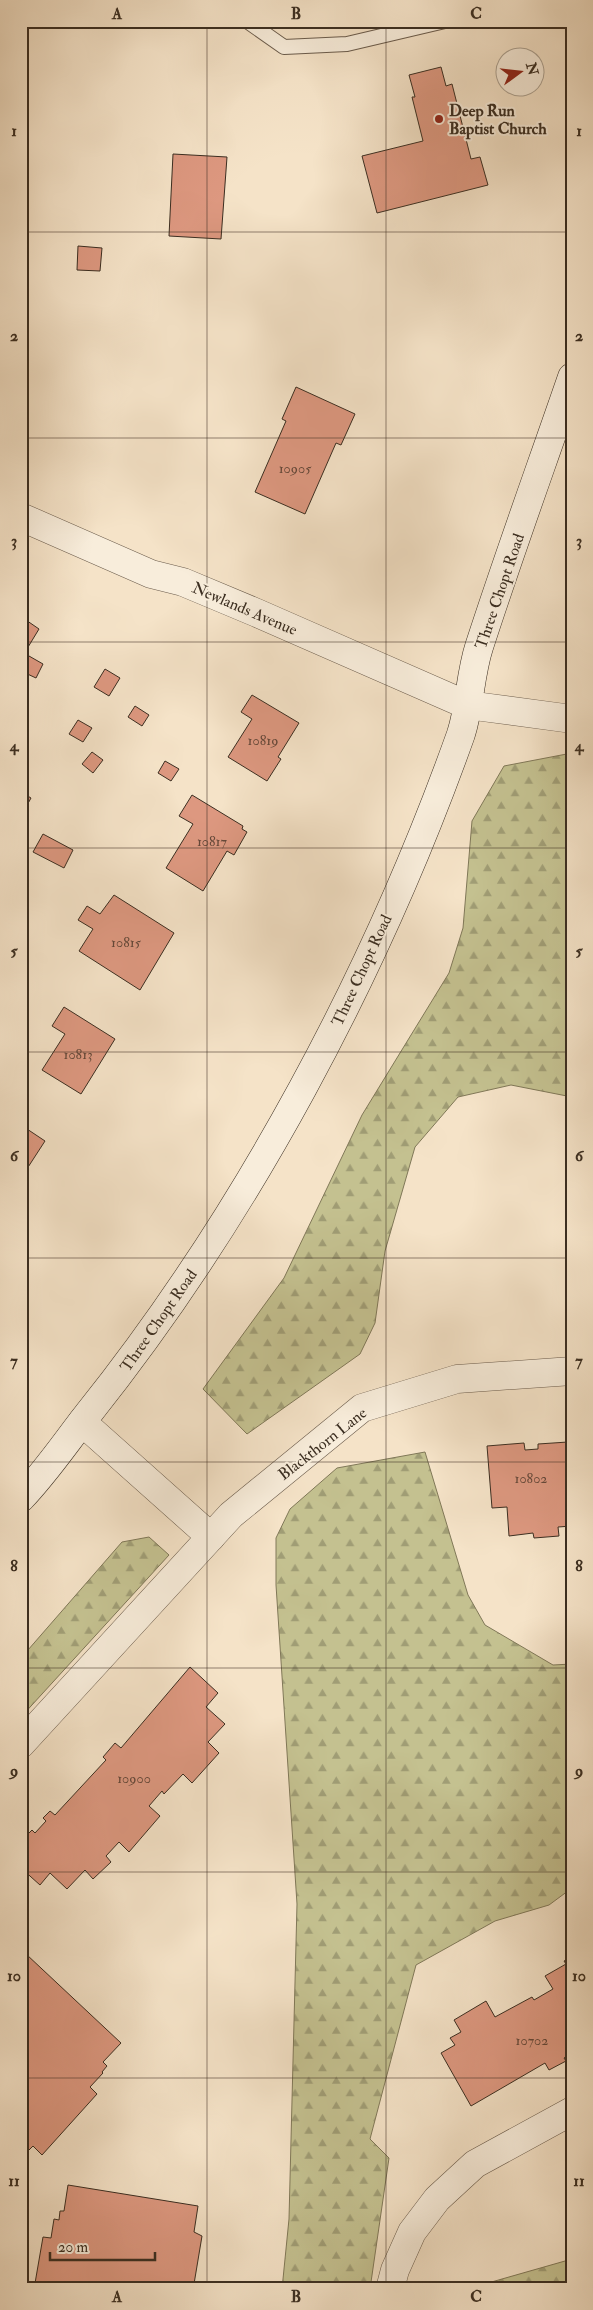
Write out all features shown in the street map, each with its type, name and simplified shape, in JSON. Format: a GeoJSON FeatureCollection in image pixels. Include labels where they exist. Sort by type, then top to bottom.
{"type":"FeatureCollection","features":[{"type":"Feature","properties":{"kind":"street","name":"Three Chopt Road"},"geometry":{"type":"LineString","coordinates":[[21,1498],[130,1362],[186,1282],[228,1217],[299,1093],[346,1003],[408,870],[462,730],[471,677],[478,650],[572,377]]}},
{"type":"Feature","properties":{"kind":"street","name":"Newlands Avenue"},"geometry":{"type":"LineString","coordinates":[[21,517],[152,574],[183,582],[249,609],[467,705],[572,720]]}},
{"type":"Feature","properties":{"kind":"street","name":"Blackthorn Lane"},"geometry":{"type":"LineString","coordinates":[[21,1744],[231,1515],[362,1408],[457,1380],[572,1372]]}},
{"type":"Feature","properties":{"kind":"street"},"geometry":{"type":"LineString","coordinates":[[82,1422],[211,1537]]}},
{"type":"Feature","properties":{"kind":"street"},"geometry":{"type":"LineString","coordinates":[[390,2289],[394,2270],[412,2232],[437,2200],[475,2164],[572,2111]]}},
{"type":"Feature","properties":{"kind":"lane"},"geometry":{"type":"LineString","coordinates":[[247,21],[284,47],[347,44],[445,21]]}},
{"type":"Feature","properties":{"kind":"green space"},"geometry":{"type":"Polygon","coordinates":[[[572,753],[572,1097],[511,1085],[458,1097],[415,1147],[385,1251],[375,1323],[360,1354],[247,1434],[203,1389],[284,1278],[362,1115],[449,973],[463,928],[472,821],[504,766],[572,753]]]}},
{"type":"Feature","properties":{"kind":"green space"},"geometry":{"type":"Polygon","coordinates":[[[425,1452],[468,1595],[485,1625],[553,1665],[572,1664],[572,1888],[549,1905],[495,1921],[416,1965],[370,2139],[389,2158],[370,2289],[282,2289],[289,2219],[297,1904],[276,1585],[276,1538],[290,1509],[337,1468],[425,1452]]]}},
{"type":"Feature","properties":{"kind":"green space"},"geometry":{"type":"Polygon","coordinates":[[[149,1537],[169,1555],[21,1717],[21,1658],[122,1542],[149,1537]]]}},
{"type":"Feature","properties":{"kind":"green space"},"geometry":{"type":"Polygon","coordinates":[[[572,2259],[572,2289],[467,2289],[572,2259]]]}},
{"type":"Feature","properties":{"kind":"building","name":"Deep Run Baptist Church"},"geometry":{"type":"Polygon","coordinates":[[[441,67],[446,86],[452,84],[471,159],[480,157],[488,185],[377,213],[362,156],[423,141],[412,97],[415,97],[409,75],[441,67]]]}},
{"type":"Feature","properties":{"kind":"building"},"geometry":{"type":"Polygon","coordinates":[[[173,154],[227,157],[221,239],[169,236],[173,154]]]}},
{"type":"Feature","properties":{"kind":"building"},"geometry":{"type":"Polygon","coordinates":[[[78,246],[102,248],[100,271],[77,270],[78,246]]]}},
{"type":"Feature","properties":{"kind":"building"},"geometry":{"type":"Polygon","coordinates":[[[296,387],[355,414],[341,445],[336,443],[305,514],[255,492],[286,421],[282,419],[296,387]]]}},
{"type":"Feature","properties":{"kind":"building"},"geometry":{"type":"Polygon","coordinates":[[[21,607],[27,611],[23,618],[39,629],[22,657],[21,607]]]}},
{"type":"Feature","properties":{"kind":"building"},"geometry":{"type":"Polygon","coordinates":[[[29,656],[43,664],[36,678],[21,671],[29,656]]]}},
{"type":"Feature","properties":{"kind":"building"},"geometry":{"type":"Polygon","coordinates":[[[105,669],[120,678],[109,696],[94,687],[105,669]]]}},
{"type":"Feature","properties":{"kind":"building"},"geometry":{"type":"Polygon","coordinates":[[[252,695],[299,723],[278,757],[281,759],[267,781],[228,757],[252,719],[241,712],[252,695]]]}},
{"type":"Feature","properties":{"kind":"building"},"geometry":{"type":"Polygon","coordinates":[[[135,706],[149,715],[142,726],[128,717],[135,706]]]}},
{"type":"Feature","properties":{"kind":"building"},"geometry":{"type":"Polygon","coordinates":[[[78,720],[92,728],[83,742],[69,734],[78,720]]]}},
{"type":"Feature","properties":{"kind":"building"},"geometry":{"type":"Polygon","coordinates":[[[92,752],[103,760],[93,773],[82,764],[92,752]]]}},
{"type":"Feature","properties":{"kind":"building"},"geometry":{"type":"Polygon","coordinates":[[[165,761],[179,769],[171,781],[158,773],[165,761]]]}},
{"type":"Feature","properties":{"kind":"building"},"geometry":{"type":"Polygon","coordinates":[[[21,792],[31,798],[21,816],[21,792]]]}},
{"type":"Feature","properties":{"kind":"building"},"geometry":{"type":"Polygon","coordinates":[[[192,795],[243,826],[242,829],[247,832],[234,855],[227,851],[203,891],[166,868],[193,824],[179,816],[192,795]]]}},
{"type":"Feature","properties":{"kind":"building"},"geometry":{"type":"Polygon","coordinates":[[[43,834],[73,850],[64,868],[33,852],[43,834]]]}},
{"type":"Feature","properties":{"kind":"building"},"geometry":{"type":"Polygon","coordinates":[[[114,895],[174,933],[140,990],[79,951],[93,929],[78,920],[87,906],[100,914],[114,895]]]}},
{"type":"Feature","properties":{"kind":"building"},"geometry":{"type":"Polygon","coordinates":[[[64,1007],[115,1039],[81,1094],[42,1070],[65,1034],[52,1026],[64,1007]]]}},
{"type":"Feature","properties":{"kind":"building"},"geometry":{"type":"Polygon","coordinates":[[[21,1125],[45,1141],[21,1178],[21,1125]]]}},
{"type":"Feature","properties":{"kind":"building"},"geometry":{"type":"Polygon","coordinates":[[[568,1442],[568,1445],[572,1445],[572,1526],[558,1527],[559,1536],[534,1538],[533,1533],[509,1536],[507,1507],[492,1508],[487,1446],[524,1443],[525,1450],[538,1449],[538,1444],[568,1442]]]}},
{"type":"Feature","properties":{"kind":"building"},"geometry":{"type":"Polygon","coordinates":[[[190,1667],[218,1693],[206,1707],[225,1724],[208,1742],[219,1753],[192,1783],[183,1774],[164,1794],[162,1791],[149,1806],[160,1816],[129,1852],[119,1842],[106,1856],[111,1862],[93,1879],[85,1870],[67,1889],[50,1873],[40,1885],[21,1868],[21,1841],[32,1830],[35,1833],[46,1821],[43,1818],[50,1811],[55,1815],[106,1760],[103,1757],[115,1743],[121,1748],[190,1667]]]}},
{"type":"Feature","properties":{"kind":"building"},"geometry":{"type":"Polygon","coordinates":[[[26,1954],[121,2043],[103,2062],[107,2066],[90,2087],[97,2094],[42,2155],[33,2146],[21,2158],[21,1959],[26,1954]]]}},
{"type":"Feature","properties":{"kind":"building"},"geometry":{"type":"Polygon","coordinates":[[[572,1957],[572,2053],[564,2058],[566,2061],[549,2070],[545,2063],[471,2106],[441,2053],[455,2045],[450,2038],[461,2032],[454,2020],[486,2001],[495,2017],[532,1997],[534,2000],[553,1989],[545,1976],[566,1964],[564,1961],[572,1957]]]}},
{"type":"Feature","properties":{"kind":"building"},"geometry":{"type":"Polygon","coordinates":[[[68,2185],[198,2206],[194,2232],[202,2236],[194,2284],[206,2286],[206,2289],[34,2289],[43,2237],[51,2238],[54,2219],[59,2220],[60,2211],[64,2211],[68,2185]]]}},
{"type":"Feature","properties":{"kind":"place","name":"Deep Run Baptist Church"},"geometry":{"type":"Point","coordinates":[439,119]}}]}
